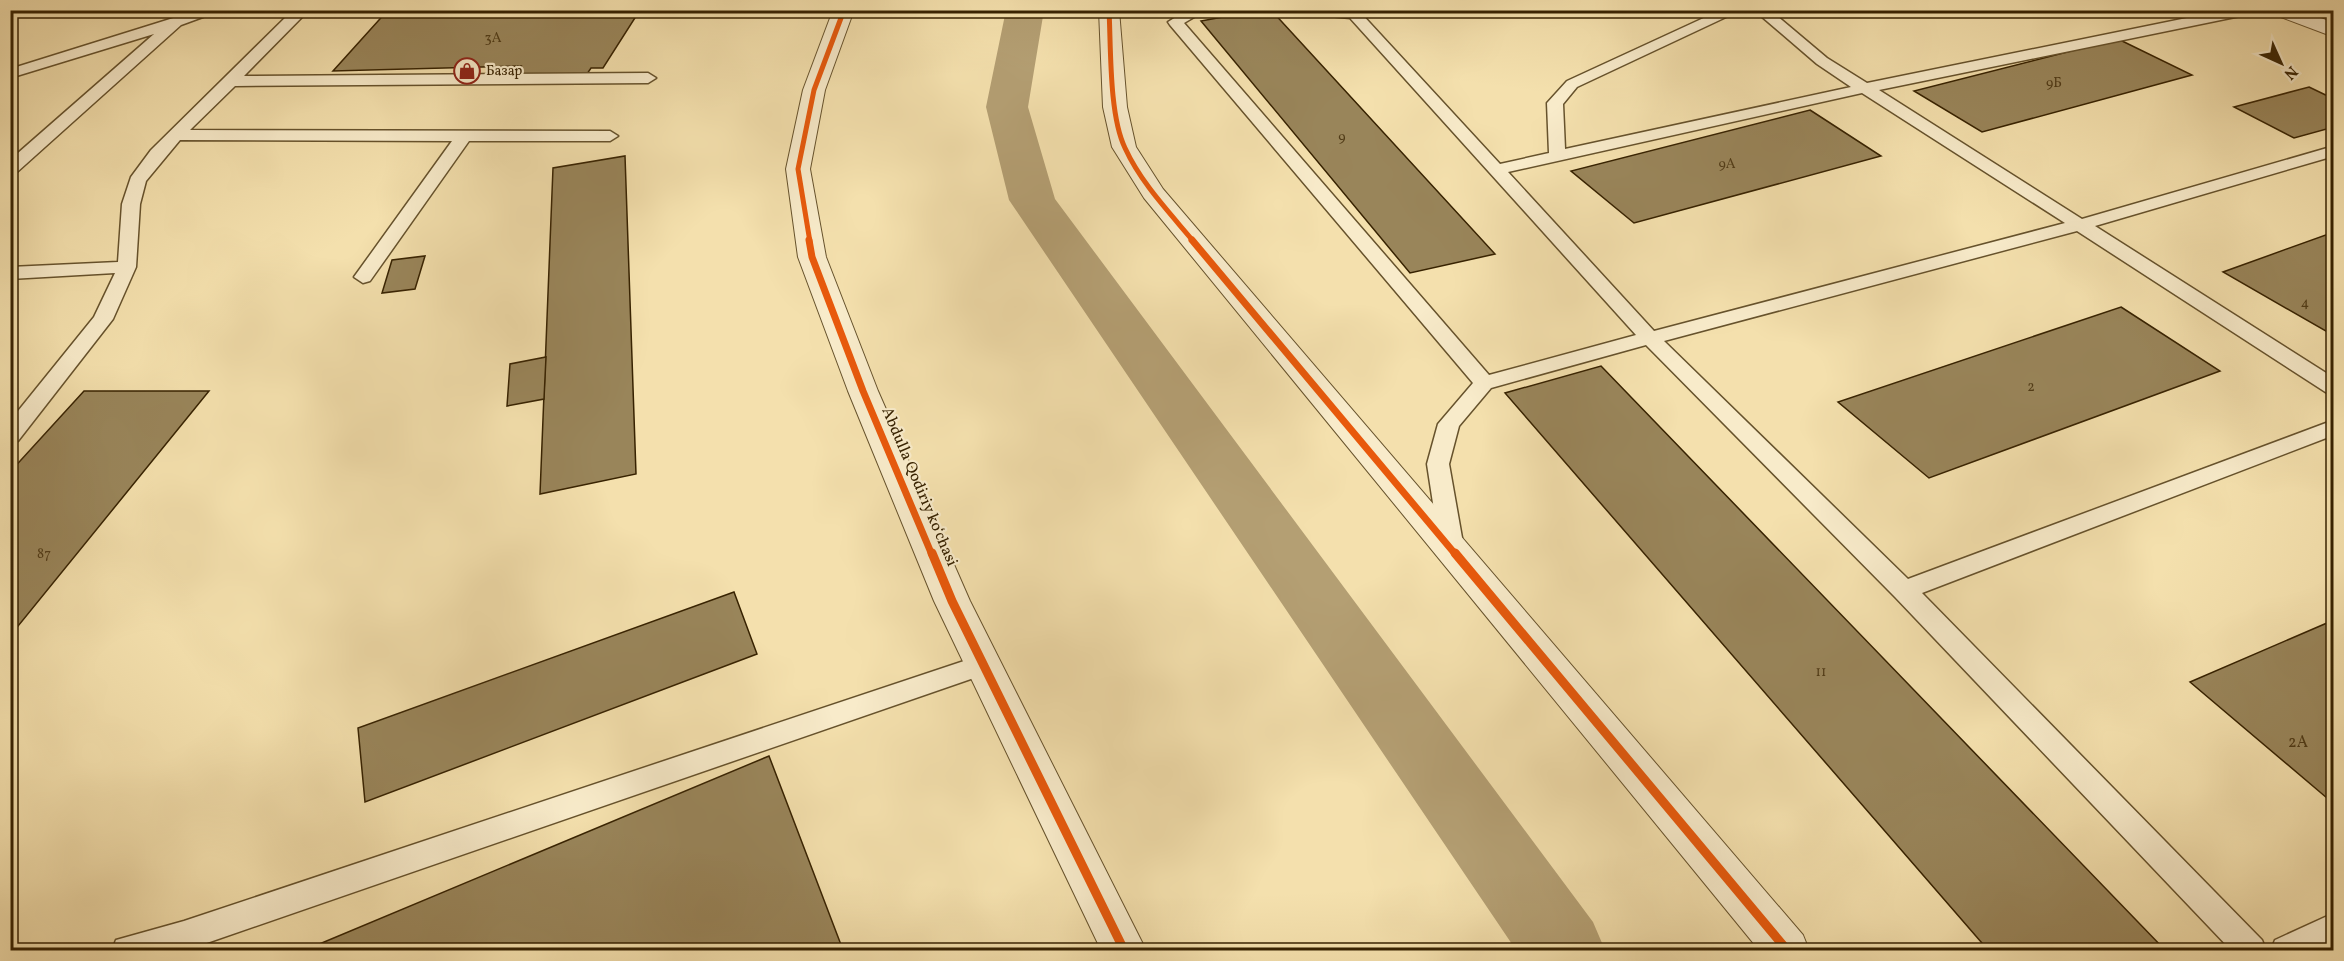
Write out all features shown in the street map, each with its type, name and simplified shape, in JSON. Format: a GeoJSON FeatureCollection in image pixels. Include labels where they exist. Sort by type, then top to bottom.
{"type":"FeatureCollection","features":[{"type":"Feature","properties":{"kind":"street","name":"Abdulla Qodiriy koʻchasi"},"geometry":{"type":"LineString","coordinates":[[844,10],[814,90],[798,169],[812,257],[864,391],[944,580],[1125,951]]}},
{"type":"Feature","properties":{"kind":"street"},"geometry":{"type":"LineString","coordinates":[[1109,10],[1115,107],[1124,147],[1147,184],[1787,951]]}},
{"type":"Feature","properties":{"kind":"street"},"geometry":{"type":"LineString","coordinates":[[2280,10],[2334,31]]}},
{"type":"Feature","properties":{"kind":"lane"},"geometry":{"type":"LineString","coordinates":[[10,74],[215,10]]}},
{"type":"Feature","properties":{"kind":"lane"},"geometry":{"type":"LineString","coordinates":[[10,436],[103,318],[127,267],[131,204],[137,181],[176,135],[302,10]]}},
{"type":"Feature","properties":{"kind":"lane"},"geometry":{"type":"LineString","coordinates":[[1199,10],[1175,22],[1484,383]]}},
{"type":"Feature","properties":{"kind":"lane"},"geometry":{"type":"LineString","coordinates":[[1309,10],[1350,12],[1650,338],[1904,590],[2251,951]]}},
{"type":"Feature","properties":{"kind":"lane"},"geometry":{"type":"LineString","coordinates":[[1557,156],[1555,103],[1572,84],[1734,10]]}},
{"type":"Feature","properties":{"kind":"lane"},"geometry":{"type":"LineString","coordinates":[[1761,10],[1800,46],[2334,388]]}},
{"type":"Feature","properties":{"kind":"lane"},"geometry":{"type":"LineString","coordinates":[[1495,170],[1866,88],[2250,10]]}},
{"type":"Feature","properties":{"kind":"lane"},"geometry":{"type":"LineString","coordinates":[[10,169],[175,23]]}},
{"type":"Feature","properties":{"kind":"lane"},"geometry":{"type":"LineString","coordinates":[[230,81],[648,78]]}},
{"type":"Feature","properties":{"kind":"lane"},"geometry":{"type":"LineString","coordinates":[[176,135],[609,136]]}},
{"type":"Feature","properties":{"kind":"lane"},"geometry":{"type":"LineString","coordinates":[[363,277],[464,136]]}},
{"type":"Feature","properties":{"kind":"lane"},"geometry":{"type":"LineString","coordinates":[[1452,552],[1438,464],[1449,424],[1484,383],[2080,225],[2334,151]]}},
{"type":"Feature","properties":{"kind":"lane"},"geometry":{"type":"LineString","coordinates":[[10,273],[127,267]]}},
{"type":"Feature","properties":{"kind":"lane"},"geometry":{"type":"LineString","coordinates":[[1904,590],[2334,427]]}},
{"type":"Feature","properties":{"kind":"lane"},"geometry":{"type":"LineString","coordinates":[[127,951],[183,943],[985,664]]}},
{"type":"Feature","properties":{"kind":"lane"},"geometry":{"type":"LineString","coordinates":[[2286,951],[2334,927]]}},
{"type":"Feature","properties":{"kind":"building"},"geometry":{"type":"Polygon","coordinates":[[[388,10],[640,10],[603,68],[591,68],[587,74],[515,74],[521,66],[333,71],[388,10]]]}},
{"type":"Feature","properties":{"kind":"building"},"geometry":{"type":"Polygon","coordinates":[[[1271,10],[1495,254],[1410,273],[1201,21],[1271,10]]]}},
{"type":"Feature","properties":{"kind":"building"},"geometry":{"type":"Polygon","coordinates":[[[2118,39],[2192,75],[1982,132],[1914,91],[2118,39]]]}},
{"type":"Feature","properties":{"kind":"building"},"geometry":{"type":"Polygon","coordinates":[[[2309,87],[2334,99],[2334,127],[2294,138],[2234,107],[2309,87]]]}},
{"type":"Feature","properties":{"kind":"building"},"geometry":{"type":"Polygon","coordinates":[[[1810,110],[1881,156],[1634,223],[1571,171],[1810,110]]]}},
{"type":"Feature","properties":{"kind":"building"},"geometry":{"type":"Polygon","coordinates":[[[625,156],[636,474],[540,494],[553,168],[625,156]]]}},
{"type":"Feature","properties":{"kind":"building"},"geometry":{"type":"Polygon","coordinates":[[[2334,232],[2334,333],[2331,334],[2223,272],[2334,232]]]}},
{"type":"Feature","properties":{"kind":"building"},"geometry":{"type":"Polygon","coordinates":[[[425,256],[415,289],[382,293],[392,260],[425,256]]]}},
{"type":"Feature","properties":{"kind":"building"},"geometry":{"type":"Polygon","coordinates":[[[2121,307],[2220,371],[1929,478],[1838,402],[2121,307]]]}},
{"type":"Feature","properties":{"kind":"building"},"geometry":{"type":"Polygon","coordinates":[[[546,357],[544,399],[507,406],[510,364],[546,357]]]}},
{"type":"Feature","properties":{"kind":"building"},"geometry":{"type":"Polygon","coordinates":[[[1601,366],[2165,950],[1988,950],[1505,393],[1601,366]]]}},
{"type":"Feature","properties":{"kind":"building"},"geometry":{"type":"Polygon","coordinates":[[[84,391],[209,391],[10,636],[10,472],[84,391]]]}},
{"type":"Feature","properties":{"kind":"building"},"geometry":{"type":"Polygon","coordinates":[[[734,592],[757,654],[365,802],[358,728],[734,592]]]}},
{"type":"Feature","properties":{"kind":"building"},"geometry":{"type":"Polygon","coordinates":[[[2334,620],[2334,804],[2190,682],[2334,620]]]}},
{"type":"Feature","properties":{"kind":"building"},"geometry":{"type":"Polygon","coordinates":[[[769,756],[843,950],[305,950],[769,756]]]}},
{"type":"Feature","properties":{"kind":"waterway"},"geometry":{"type":"LineString","coordinates":[[1025,10],[1007,107],[1032,200],[1564,950]]}},
{"type":"Feature","properties":{"kind":"cycle path"},"geometry":{"type":"LineString","coordinates":[[844,10],[814,90],[798,169],[812,257],[863,391],[952,601],[1124,950]]}},
{"type":"Feature","properties":{"kind":"cycle path"},"geometry":{"type":"LineString","coordinates":[[1109,10],[1115,107],[1124,147],[1153,193],[1787,950]]}},
{"type":"Feature","properties":{"kind":"place","name":"Базар"},"geometry":{"type":"Point","coordinates":[467,71]}}]}
